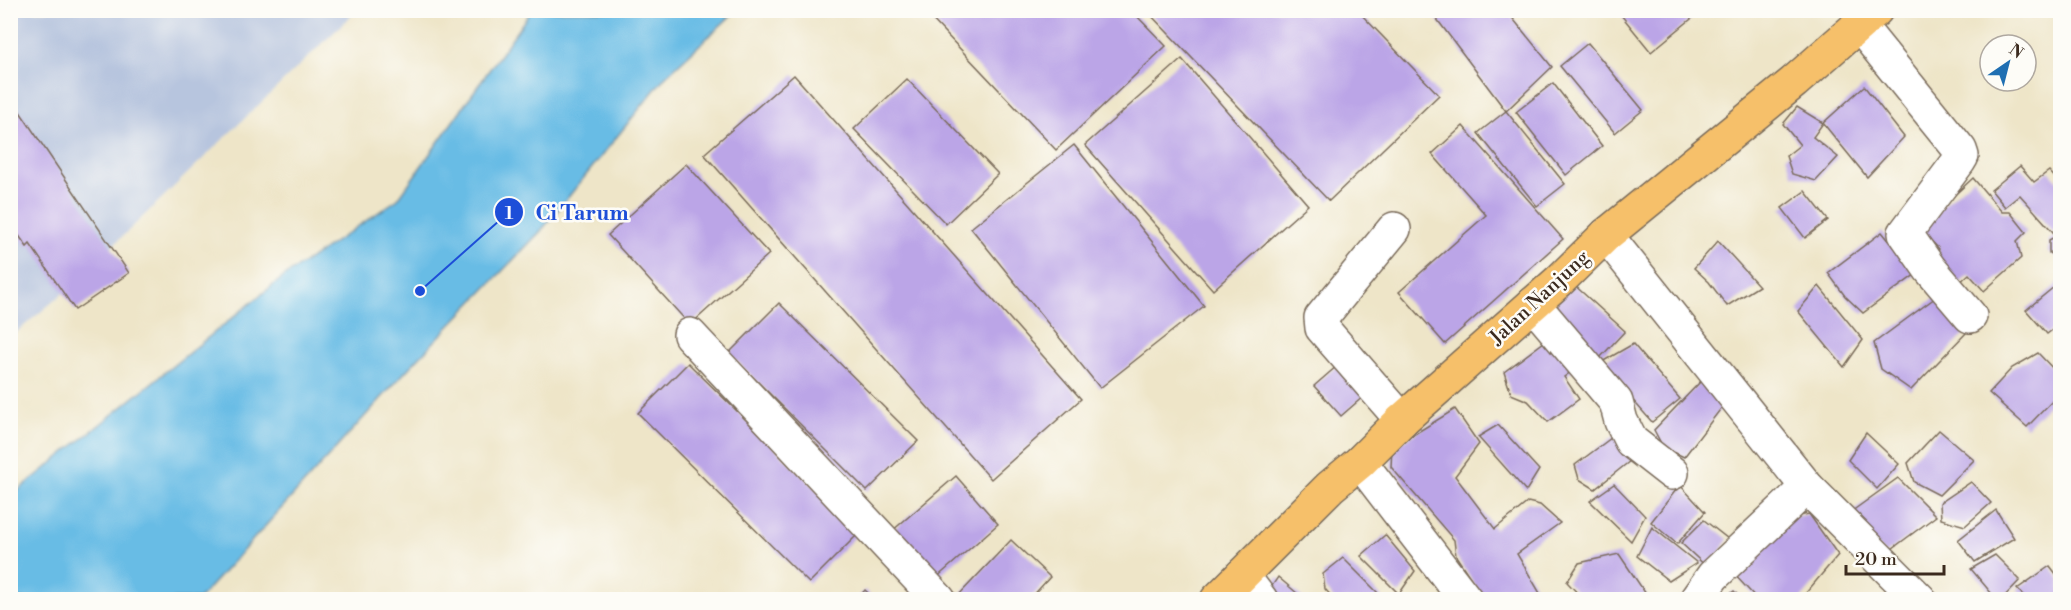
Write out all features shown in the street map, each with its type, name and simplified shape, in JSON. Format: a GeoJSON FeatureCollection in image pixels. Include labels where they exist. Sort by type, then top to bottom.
{"type":"FeatureCollection","features":[{"type":"Feature","properties":{"kind":"main road","name":"Jalan Nanjung"},"geometry":{"type":"LineString","coordinates":[[1217,600],[1252,587],[1330,487],[1360,462],[1402,420],[1533,304],[1606,235],[1693,166],[1868,18]]}},
{"type":"Feature","properties":{"kind":"street"},"geometry":{"type":"LineString","coordinates":[[1868,18],[1960,150],[1962,156],[1959,161],[1905,233],[1930,269],[1970,316]]}},
{"type":"Feature","properties":{"kind":"street"},"geometry":{"type":"LineString","coordinates":[[1394,230],[1321,318],[1322,328],[1402,420]]}},
{"type":"Feature","properties":{"kind":"street"},"geometry":{"type":"LineString","coordinates":[[1606,235],[1807,487],[1920,600]]}},
{"type":"Feature","properties":{"kind":"street"},"geometry":{"type":"LineString","coordinates":[[1533,304],[1616,402],[1621,421],[1631,441],[1672,473]]}},
{"type":"Feature","properties":{"kind":"street"},"geometry":{"type":"LineString","coordinates":[[690,335],[939,600]]}},
{"type":"Feature","properties":{"kind":"street"},"geometry":{"type":"LineString","coordinates":[[1360,462],[1466,600]]}},
{"type":"Feature","properties":{"kind":"street"},"geometry":{"type":"LineString","coordinates":[[1696,600],[1713,576],[1807,487]]}},
{"type":"Feature","properties":{"kind":"shaded area"},"geometry":{"type":"Polygon","coordinates":[[[11,11],[356,11],[69,288],[11,337],[11,11]]]}},
{"type":"Feature","properties":{"kind":"water"},"geometry":{"type":"Polygon","coordinates":[[[531,11],[736,11],[665,77],[541,231],[407,370],[199,599],[11,599],[11,496],[282,278],[398,199],[531,11]]]}},
{"type":"Feature","properties":{"kind":"building"},"geometry":{"type":"Polygon","coordinates":[[[933,10],[1131,10],[1166,46],[1056,150],[928,15],[933,10]]]}},
{"type":"Feature","properties":{"kind":"building"},"geometry":{"type":"Polygon","coordinates":[[[1146,10],[1357,10],[1439,95],[1329,201],[1146,10]]]}},
{"type":"Feature","properties":{"kind":"building"},"geometry":{"type":"Polygon","coordinates":[[[1430,10],[1506,10],[1552,67],[1506,111],[1430,10]]]}},
{"type":"Feature","properties":{"kind":"building"},"geometry":{"type":"Polygon","coordinates":[[[1617,10],[1702,10],[1651,52],[1617,10]]]}},
{"type":"Feature","properties":{"kind":"building"},"geometry":{"type":"Polygon","coordinates":[[[1588,43],[1643,110],[1615,133],[1560,66],[1588,43]]]}},
{"type":"Feature","properties":{"kind":"building"},"geometry":{"type":"Polygon","coordinates":[[[1182,59],[1308,205],[1213,290],[1085,145],[1182,59]]]}},
{"type":"Feature","properties":{"kind":"building"},"geometry":{"type":"Polygon","coordinates":[[[794,75],[1081,399],[991,479],[704,154],[794,75]]]}},
{"type":"Feature","properties":{"kind":"building"},"geometry":{"type":"Polygon","coordinates":[[[907,79],[998,174],[946,224],[854,129],[907,79]]]}},
{"type":"Feature","properties":{"kind":"building"},"geometry":{"type":"Polygon","coordinates":[[[1553,83],[1602,146],[1566,175],[1516,112],[1553,83]]]}},
{"type":"Feature","properties":{"kind":"building"},"geometry":{"type":"Polygon","coordinates":[[[1864,86],[1904,137],[1867,177],[1823,123],[1864,86]]]}},
{"type":"Feature","properties":{"kind":"building"},"geometry":{"type":"Polygon","coordinates":[[[10,97],[129,273],[75,310],[30,244],[27,247],[10,223],[10,97]]]}},
{"type":"Feature","properties":{"kind":"building"},"geometry":{"type":"Polygon","coordinates":[[[1797,107],[1823,123],[1813,137],[1838,157],[1816,181],[1792,174],[1786,156],[1800,145],[1783,124],[1797,107]]]}},
{"type":"Feature","properties":{"kind":"building"},"geometry":{"type":"Polygon","coordinates":[[[1506,111],[1565,184],[1537,206],[1478,133],[1506,111]]]}},
{"type":"Feature","properties":{"kind":"building"},"geometry":{"type":"Polygon","coordinates":[[[1463,126],[1563,239],[1445,344],[1399,292],[1486,215],[1432,154],[1463,126]]]}},
{"type":"Feature","properties":{"kind":"building"},"geometry":{"type":"Polygon","coordinates":[[[1074,145],[1204,306],[1100,388],[971,228],[1074,145]]]}},
{"type":"Feature","properties":{"kind":"building"},"geometry":{"type":"Polygon","coordinates":[[[686,164],[769,254],[690,325],[608,235],[686,164]]]}},
{"type":"Feature","properties":{"kind":"building"},"geometry":{"type":"Polygon","coordinates":[[[2020,166],[2034,182],[2049,171],[2060,183],[2060,226],[2054,233],[2020,195],[2005,207],[1991,190],[2020,166]]]}},
{"type":"Feature","properties":{"kind":"building"},"geometry":{"type":"Polygon","coordinates":[[[1973,178],[2002,212],[2010,212],[2026,232],[2017,241],[2021,258],[1984,291],[1969,274],[1958,284],[1936,260],[1939,249],[1919,228],[1973,178]]]}},
{"type":"Feature","properties":{"kind":"building"},"geometry":{"type":"Polygon","coordinates":[[[1805,191],[1828,220],[1805,238],[1782,208],[1805,191]]]}},
{"type":"Feature","properties":{"kind":"building"},"geometry":{"type":"Polygon","coordinates":[[[1882,232],[1916,274],[1863,313],[1845,296],[1828,273],[1882,232]]]}},
{"type":"Feature","properties":{"kind":"building"},"geometry":{"type":"Polygon","coordinates":[[[2060,234],[2060,259],[2049,253],[2049,240],[2060,234]]]}},
{"type":"Feature","properties":{"kind":"building"},"geometry":{"type":"Polygon","coordinates":[[[1718,241],[1759,286],[1727,306],[1709,282],[1694,268],[1718,241]]]}},
{"type":"Feature","properties":{"kind":"building"},"geometry":{"type":"Polygon","coordinates":[[[2060,282],[2060,324],[2047,334],[2026,310],[2060,282]]]}},
{"type":"Feature","properties":{"kind":"building"},"geometry":{"type":"Polygon","coordinates":[[[1572,283],[1625,331],[1598,360],[1550,307],[1572,283]]]}},
{"type":"Feature","properties":{"kind":"building"},"geometry":{"type":"Polygon","coordinates":[[[1819,286],[1863,340],[1844,367],[1798,311],[1819,286]]]}},
{"type":"Feature","properties":{"kind":"building"},"geometry":{"type":"Polygon","coordinates":[[[1939,295],[1968,331],[1911,390],[1881,369],[1874,343],[1939,295]]]}},
{"type":"Feature","properties":{"kind":"building"},"geometry":{"type":"Polygon","coordinates":[[[779,303],[918,441],[867,491],[729,353],[779,303]]]}},
{"type":"Feature","properties":{"kind":"building"},"geometry":{"type":"Polygon","coordinates":[[[1548,339],[1575,369],[1564,377],[1579,399],[1548,422],[1528,401],[1511,394],[1504,372],[1548,339]]]}},
{"type":"Feature","properties":{"kind":"building"},"geometry":{"type":"Polygon","coordinates":[[[1633,344],[1680,399],[1652,422],[1600,363],[1633,344]]]}},
{"type":"Feature","properties":{"kind":"building"},"geometry":{"type":"Polygon","coordinates":[[[2038,353],[2060,376],[2060,393],[2027,427],[1989,393],[2012,368],[2038,353]]]}},
{"type":"Feature","properties":{"kind":"building"},"geometry":{"type":"Polygon","coordinates":[[[1345,359],[1372,389],[1341,416],[1314,386],[1345,359]]]}},
{"type":"Feature","properties":{"kind":"building"},"geometry":{"type":"Polygon","coordinates":[[[688,363],[860,532],[809,583],[638,413],[688,363]]]}},
{"type":"Feature","properties":{"kind":"building"},"geometry":{"type":"Polygon","coordinates":[[[1702,380],[1729,398],[1684,457],[1663,447],[1654,430],[1702,380]]]}},
{"type":"Feature","properties":{"kind":"building"},"geometry":{"type":"Polygon","coordinates":[[[1455,409],[1479,444],[1455,476],[1495,529],[1528,502],[1540,505],[1560,523],[1517,554],[1544,600],[1485,600],[1456,556],[1454,540],[1391,467],[1392,448],[1455,409]]]}},
{"type":"Feature","properties":{"kind":"building"},"geometry":{"type":"Polygon","coordinates":[[[1498,425],[1539,470],[1526,491],[1478,437],[1498,425]]]}},
{"type":"Feature","properties":{"kind":"building"},"geometry":{"type":"Polygon","coordinates":[[[1939,430],[1974,460],[1939,495],[1914,482],[1908,463],[1939,430]]]}},
{"type":"Feature","properties":{"kind":"building"},"geometry":{"type":"Polygon","coordinates":[[[1866,433],[1899,464],[1877,489],[1848,460],[1866,433]]]}},
{"type":"Feature","properties":{"kind":"building"},"geometry":{"type":"Polygon","coordinates":[[[1615,435],[1635,457],[1595,489],[1579,479],[1575,465],[1615,435]]]}},
{"type":"Feature","properties":{"kind":"building"},"geometry":{"type":"Polygon","coordinates":[[[956,476],[998,524],[935,579],[892,531],[956,476]]]}},
{"type":"Feature","properties":{"kind":"building"},"geometry":{"type":"Polygon","coordinates":[[[1898,478],[1936,516],[1885,554],[1848,514],[1898,478]]]}},
{"type":"Feature","properties":{"kind":"building"},"geometry":{"type":"Polygon","coordinates":[[[1971,482],[1991,503],[1965,526],[1941,519],[1940,503],[1971,482]]]}},
{"type":"Feature","properties":{"kind":"building"},"geometry":{"type":"Polygon","coordinates":[[[1614,484],[1645,516],[1631,541],[1590,501],[1614,484]]]}},
{"type":"Feature","properties":{"kind":"building"},"geometry":{"type":"Polygon","coordinates":[[[1680,485],[1705,512],[1677,544],[1651,522],[1680,485]]]}},
{"type":"Feature","properties":{"kind":"building"},"geometry":{"type":"Polygon","coordinates":[[[1996,510],[2014,538],[1975,562],[1958,540],[1996,510]]]}},
{"type":"Feature","properties":{"kind":"building"},"geometry":{"type":"Polygon","coordinates":[[[1809,514],[1838,555],[1800,600],[1758,600],[1734,574],[1783,519],[1809,514]]]}},
{"type":"Feature","properties":{"kind":"building"},"geometry":{"type":"Polygon","coordinates":[[[1704,520],[1728,539],[1709,569],[1681,543],[1704,520]]]}},
{"type":"Feature","properties":{"kind":"building"},"geometry":{"type":"Polygon","coordinates":[[[1652,527],[1697,563],[1669,581],[1637,556],[1652,527]]]}},
{"type":"Feature","properties":{"kind":"building"},"geometry":{"type":"Polygon","coordinates":[[[1385,535],[1415,571],[1399,594],[1361,556],[1385,535]]]}},
{"type":"Feature","properties":{"kind":"building"},"geometry":{"type":"Polygon","coordinates":[[[1011,540],[1050,577],[1029,600],[957,600],[956,598],[1011,540]]]}},
{"type":"Feature","properties":{"kind":"building"},"geometry":{"type":"Polygon","coordinates":[[[1619,554],[1650,600],[1584,600],[1567,582],[1579,563],[1619,554]]]}},
{"type":"Feature","properties":{"kind":"building"},"geometry":{"type":"Polygon","coordinates":[[[1995,555],[2020,580],[2001,600],[1997,600],[1971,569],[1995,555]]]}},
{"type":"Feature","properties":{"kind":"building"},"geometry":{"type":"Polygon","coordinates":[[[1343,558],[1385,600],[1335,600],[1325,589],[1323,574],[1343,558]]]}},
{"type":"Feature","properties":{"kind":"building"},"geometry":{"type":"Polygon","coordinates":[[[2050,566],[2060,579],[2060,600],[2028,600],[2017,589],[2050,566]]]}},
{"type":"Feature","properties":{"kind":"building"},"geometry":{"type":"Polygon","coordinates":[[[1278,577],[1305,600],[1267,600],[1265,596],[1278,577]]]}},
{"type":"Feature","properties":{"kind":"building"},"geometry":{"type":"Polygon","coordinates":[[[865,590],[875,600],[856,600],[865,590]]]}},
{"type":"Feature","properties":{"kind":"building"},"geometry":{"type":"Polygon","coordinates":[[[1734,591],[1742,600],[1723,600],[1726,597],[1734,591]]]}},
{"type":"Feature","properties":{"kind":"place","name":"Ci Tarum"},"geometry":{"type":"Point","coordinates":[420,291]}}]}
